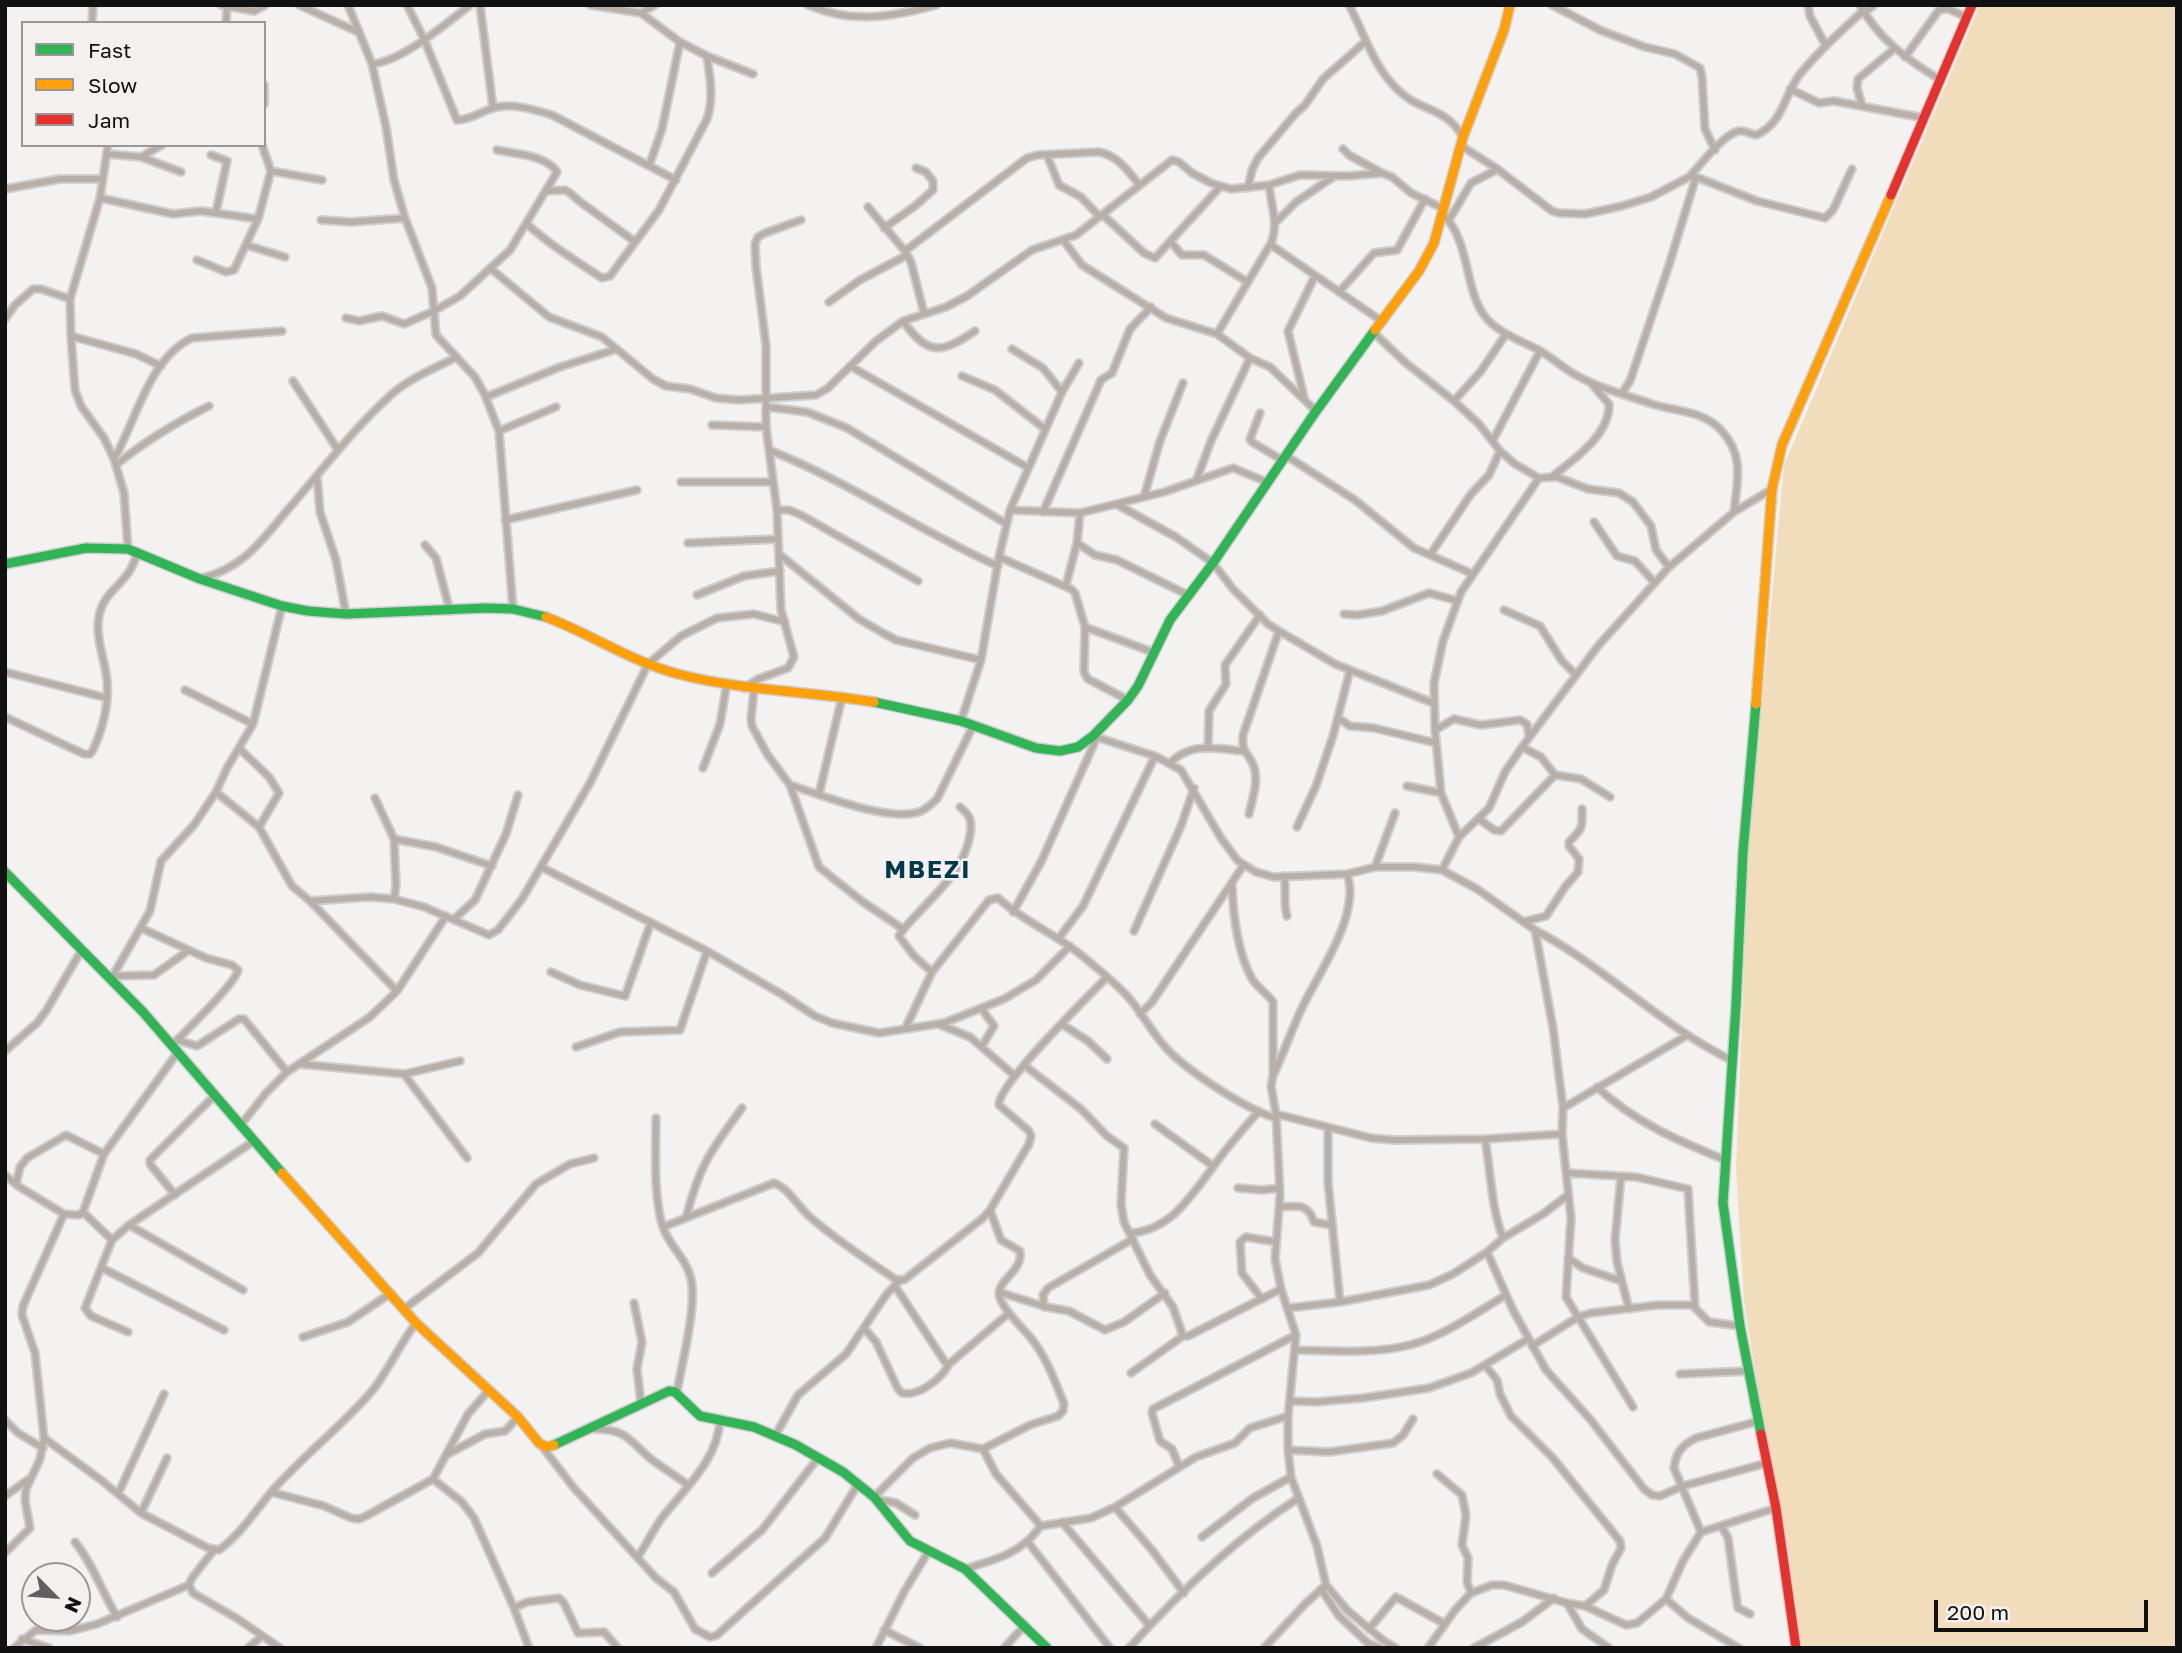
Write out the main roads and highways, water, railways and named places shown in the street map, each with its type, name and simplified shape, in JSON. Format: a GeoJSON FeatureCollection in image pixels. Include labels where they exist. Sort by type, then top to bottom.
{"type":"FeatureCollection","features":[{"type":"Feature","properties":{"kind":"district","name":"MBEZI"},"geometry":{"type":"Point","coordinates":[928,870]}}]}
